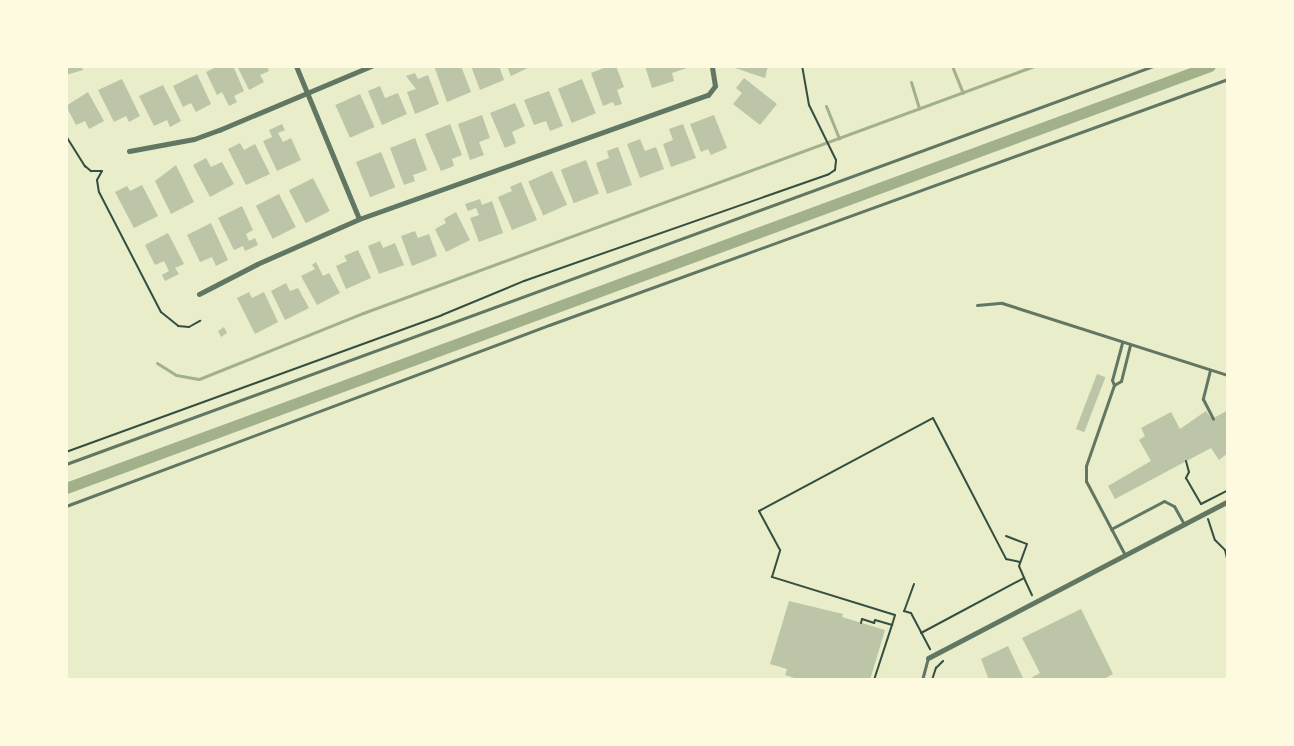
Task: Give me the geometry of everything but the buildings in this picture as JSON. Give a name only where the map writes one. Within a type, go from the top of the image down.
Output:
[{"type":"street","points":[[296,66],[358,219]]},
{"type":"street","points":[[129,151],[194,139],[306,91],[371,66]]},
{"type":"street","points":[[199,294],[257,264],[358,219],[708,95],[715,86],[712,66]]},
{"type":"street","points":[[931,657],[1228,502]]},
{"type":"lane","points":[[66,464],[1152,66]]},
{"type":"lane","points":[[66,506],[549,325],[1228,79]]},
{"type":"lane","points":[[977,305],[1002,303],[1228,376]]},
{"type":"lane","points":[[1122,343],[1112,380],[1114,385],[1086,466],[1086,478],[1125,555]]},
{"type":"lane","points":[[1114,385],[1121,381],[1130,345]]},
{"type":"lane","points":[[1210,370],[1204,399],[1213,418]]},
{"type":"lane","points":[[1111,529],[1164,501],[1174,506],[1184,524]]},
{"type":"lane","points":[[922,680],[931,657]]},
{"type":"path","points":[[66,452],[442,315],[524,281],[829,174],[835,170],[836,160],[809,105],[802,66]]},
{"type":"path","points":[[66,136],[86,166],[92,171],[102,171],[97,180],[99,192],[161,312],[178,326],[189,327],[200,321]]},
{"type":"path","points":[[874,680],[895,614],[772,577],[780,550],[759,511],[933,418],[1006,559],[1020,562]]},
{"type":"path","points":[[1186,461],[1189,472],[1186,478],[1206,513],[1228,562]]},
{"type":"path","points":[[1200,504],[1228,490]]},
{"type":"path","points":[[1006,536],[1027,544],[1020,562],[1024,578],[1036,602]]},
{"type":"path","points":[[921,633],[1024,578]]},
{"type":"path","points":[[914,584],[904,611],[911,612],[931,657]]},
{"type":"path","points":[[861,623],[862,619],[874,623],[875,620],[892,625]]},
{"type":"path","points":[[932,680],[936,668],[943,661]]},
{"type":"waterway","points":[[952,66],[963,93]]},
{"type":"waterway","points":[[157,363],[176,375],[199,379],[363,313],[1034,66]]},
{"type":"waterway","points":[[66,488],[1210,66]]},
{"type":"waterway","points":[[911,82],[919,109]]},
{"type":"waterway","points":[[826,106],[839,139]]}]
